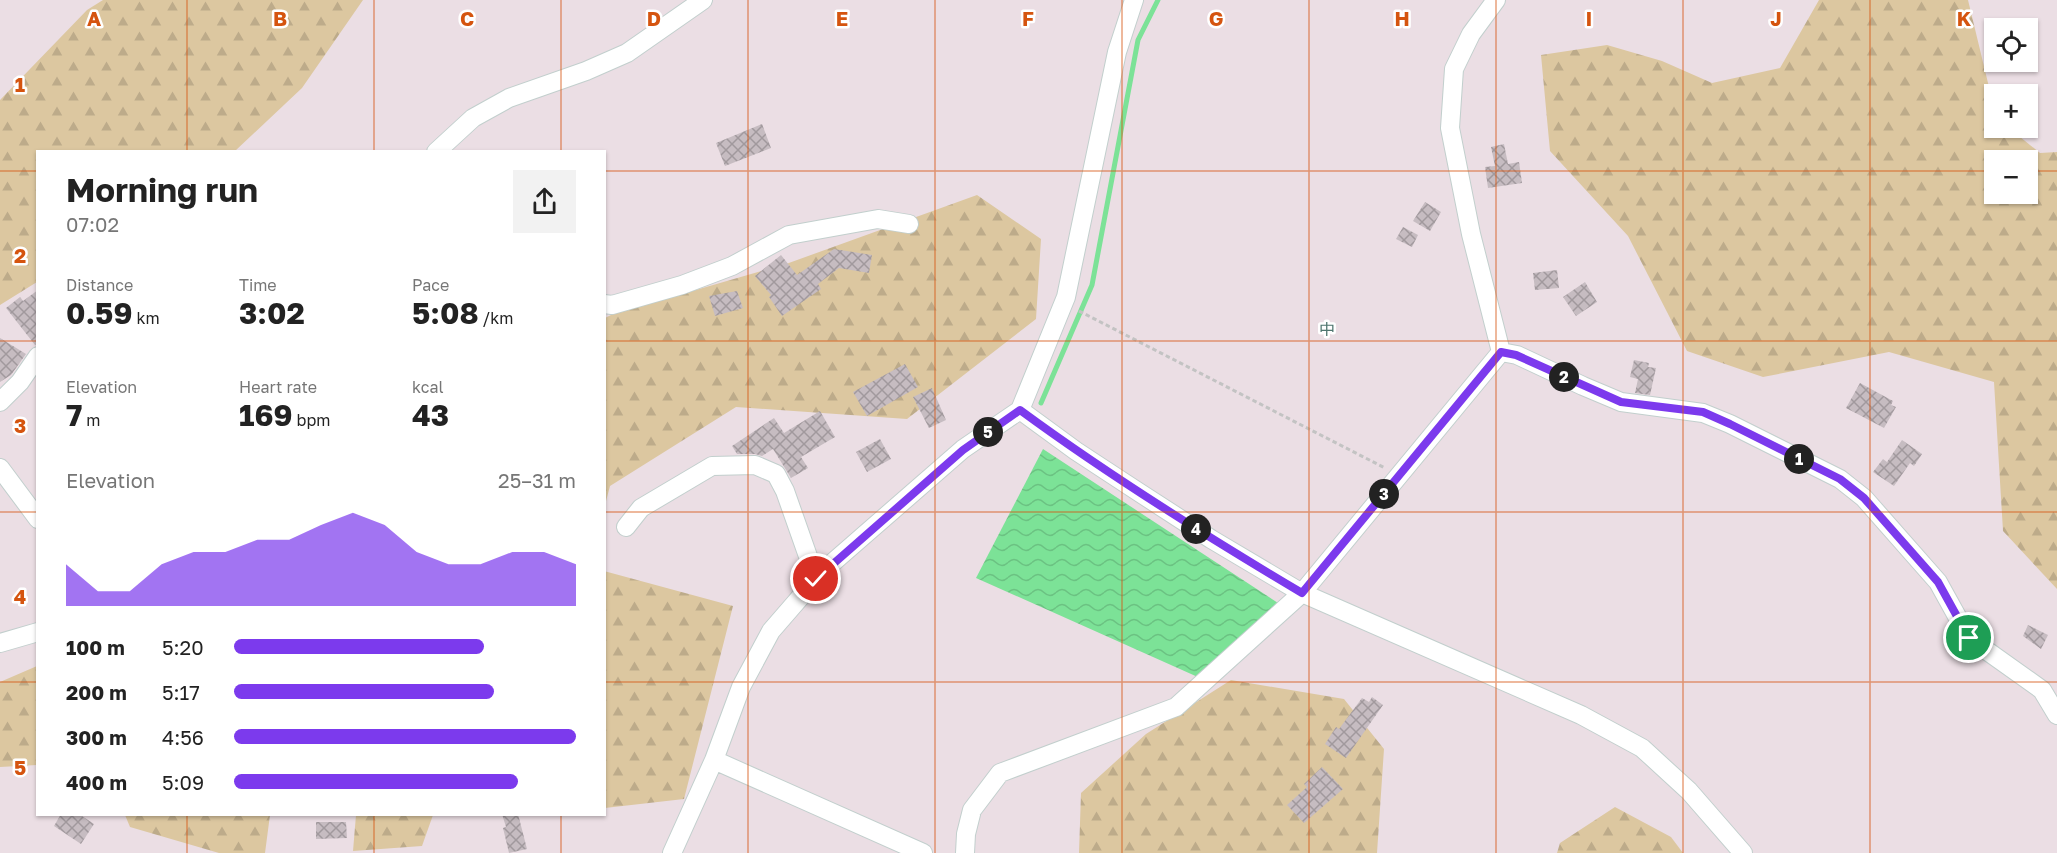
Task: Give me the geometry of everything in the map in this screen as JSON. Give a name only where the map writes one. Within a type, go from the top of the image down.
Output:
[{"type":"street","points":[[438,150],[473,118],[509,98],[586,71],[627,53],[703,0]]},
{"type":"street","points":[[672,853],[714,760],[741,687],[771,631],[816,579],[963,450],[1020,410],[1066,297],[1117,52],[1134,0]]},
{"type":"street","points":[[1496,0],[1471,34],[1454,69],[1450,128],[1471,234],[1501,352]]},
{"type":"street","points":[[606,304],[682,285],[732,266],[789,235],[878,219],[909,224]]},
{"type":"street","points":[[965,853],[966,834],[972,810],[1000,773],[1176,707],[1302,593],[1501,352]]},
{"type":"street","points":[[1501,352],[1516,355],[1621,402],[1703,412],[1840,479],[1864,498],[1938,582],[1969,638],[2042,690],[2057,716]]},
{"type":"street","points":[[0,402],[20,382],[36,359]]},
{"type":"street","points":[[1020,410],[1076,451],[1137,491],[1211,539],[1302,593],[1581,716],[1642,748],[1689,791],[1743,853]]},
{"type":"street","points":[[626,528],[640,508],[712,466],[755,465],[776,474],[816,579]]},
{"type":"street","points":[[0,468],[36,516]]},
{"type":"street","points":[[0,643],[36,633]]},
{"type":"street","points":[[714,760],[923,853]]},
{"type":"path","points":[[1088,315],[1400,475]]},
{"type":"green space","points":[[103,0],[363,0],[302,88],[236,150],[36,150],[36,283],[0,305],[0,100],[87,10]]},
{"type":"green space","points":[[1819,0],[1968,0],[1988,84],[1984,84],[1984,138],[2021,138],[2036,150],[1984,150],[1984,204],[2038,204],[2038,151],[2057,152],[2057,589],[2003,531],[1994,382],[1889,352],[1763,377],[1687,351],[1628,236],[1550,151],[1541,55],[1607,45],[1662,61],[1712,83],[1780,68]]},
{"type":"green space","points":[[977,195],[1041,239],[1036,319],[907,419],[736,407],[610,486],[606,501],[606,318],[786,264]]},
{"type":"green space","points":[[606,572],[733,606],[684,799],[606,808]]},
{"type":"green space","points":[[36,666],[36,765],[0,767],[0,682]]},
{"type":"green space","points":[[1231,680],[1344,699],[1384,749],[1377,853],[1079,853],[1081,793],[1146,734]]},
{"type":"green space","points":[[1615,807],[1671,837],[1683,853],[1557,853],[1560,843]]},
{"type":"green space","points":[[125,816],[270,816],[265,853],[219,853],[130,827]]},
{"type":"green space","points":[[356,816],[433,816],[422,846],[353,851]]},
{"type":"water","points":[[1043,449],[1281,605],[1200,678],[976,578]]},
{"type":"building","points":[[762,124],[771,148],[725,166],[716,143]]},
{"type":"building","points":[[1504,144],[1508,164],[1519,162],[1522,183],[1488,188],[1485,167],[1495,166],[1491,147]]},
{"type":"building","points":[[1425,202],[1441,212],[1430,231],[1413,221]]},
{"type":"building","points":[[1403,227],[1418,235],[1412,247],[1396,239]]},
{"type":"building","points":[[834,249],[872,255],[869,273],[839,268],[818,284],[821,289],[782,316],[769,297],[771,295],[755,276],[781,255],[797,275]]},
{"type":"building","points":[[1557,270],[1559,288],[1535,290],[1533,273]]},
{"type":"building","points":[[1585,282],[1597,302],[1576,316],[1563,297]]},
{"type":"building","points":[[36,291],[36,345],[6,308],[20,297],[23,301]]},
{"type":"building","points":[[737,291],[743,308],[715,316],[709,296]]},
{"type":"building","points":[[0,338],[26,354],[11,375],[0,382]]},
{"type":"building","points":[[1634,360],[1649,363],[1648,367],[1656,368],[1650,395],[1635,393],[1638,379],[1630,377]]},
{"type":"building","points":[[905,364],[918,387],[867,416],[853,392]]},
{"type":"building","points":[[1860,383],[1893,401],[1891,405],[1896,407],[1884,428],[1846,408]]},
{"type":"building","points":[[932,388],[946,420],[929,428],[913,397]]},
{"type":"building","points":[[820,411],[835,437],[801,457],[808,468],[791,478],[773,449],[762,456],[737,454],[732,446],[774,418],[784,433]]},
{"type":"building","points":[[880,439],[891,459],[867,472],[856,452]]},
{"type":"building","points":[[1902,440],[1922,454],[1914,466],[1910,463],[1894,486],[1873,472],[1883,459],[1887,462]]},
{"type":"building","points":[[2028,625],[2048,635],[2041,649],[2023,636]]},
{"type":"building","points":[[1372,697],[1383,705],[1346,758],[1325,744],[1336,727],[1339,729],[1362,698],[1369,702]]},
{"type":"building","points":[[1322,767],[1343,789],[1304,823],[1287,805],[1307,787],[1304,784]]},
{"type":"building","points":[[60,816],[82,816],[94,824],[81,844],[54,826]]},
{"type":"building","points":[[503,816],[519,816],[527,849],[509,853],[503,828],[506,827]]},
{"type":"building","points":[[316,822],[346,822],[347,838],[316,839]]},
{"type":"waterway","points":[[1041,403],[1092,285],[1138,40],[1158,0]]},
{"type":"district","name":"中","points":[[1327,329]]},
{"type":"route","points":[[816,579],[963,450],[1020,410],[1076,451],[1137,491],[1211,539],[1302,593],[1501,352],[1516,355],[1621,402],[1703,412],[1840,479],[1864,498],[1938,582],[1969,638]]}]
